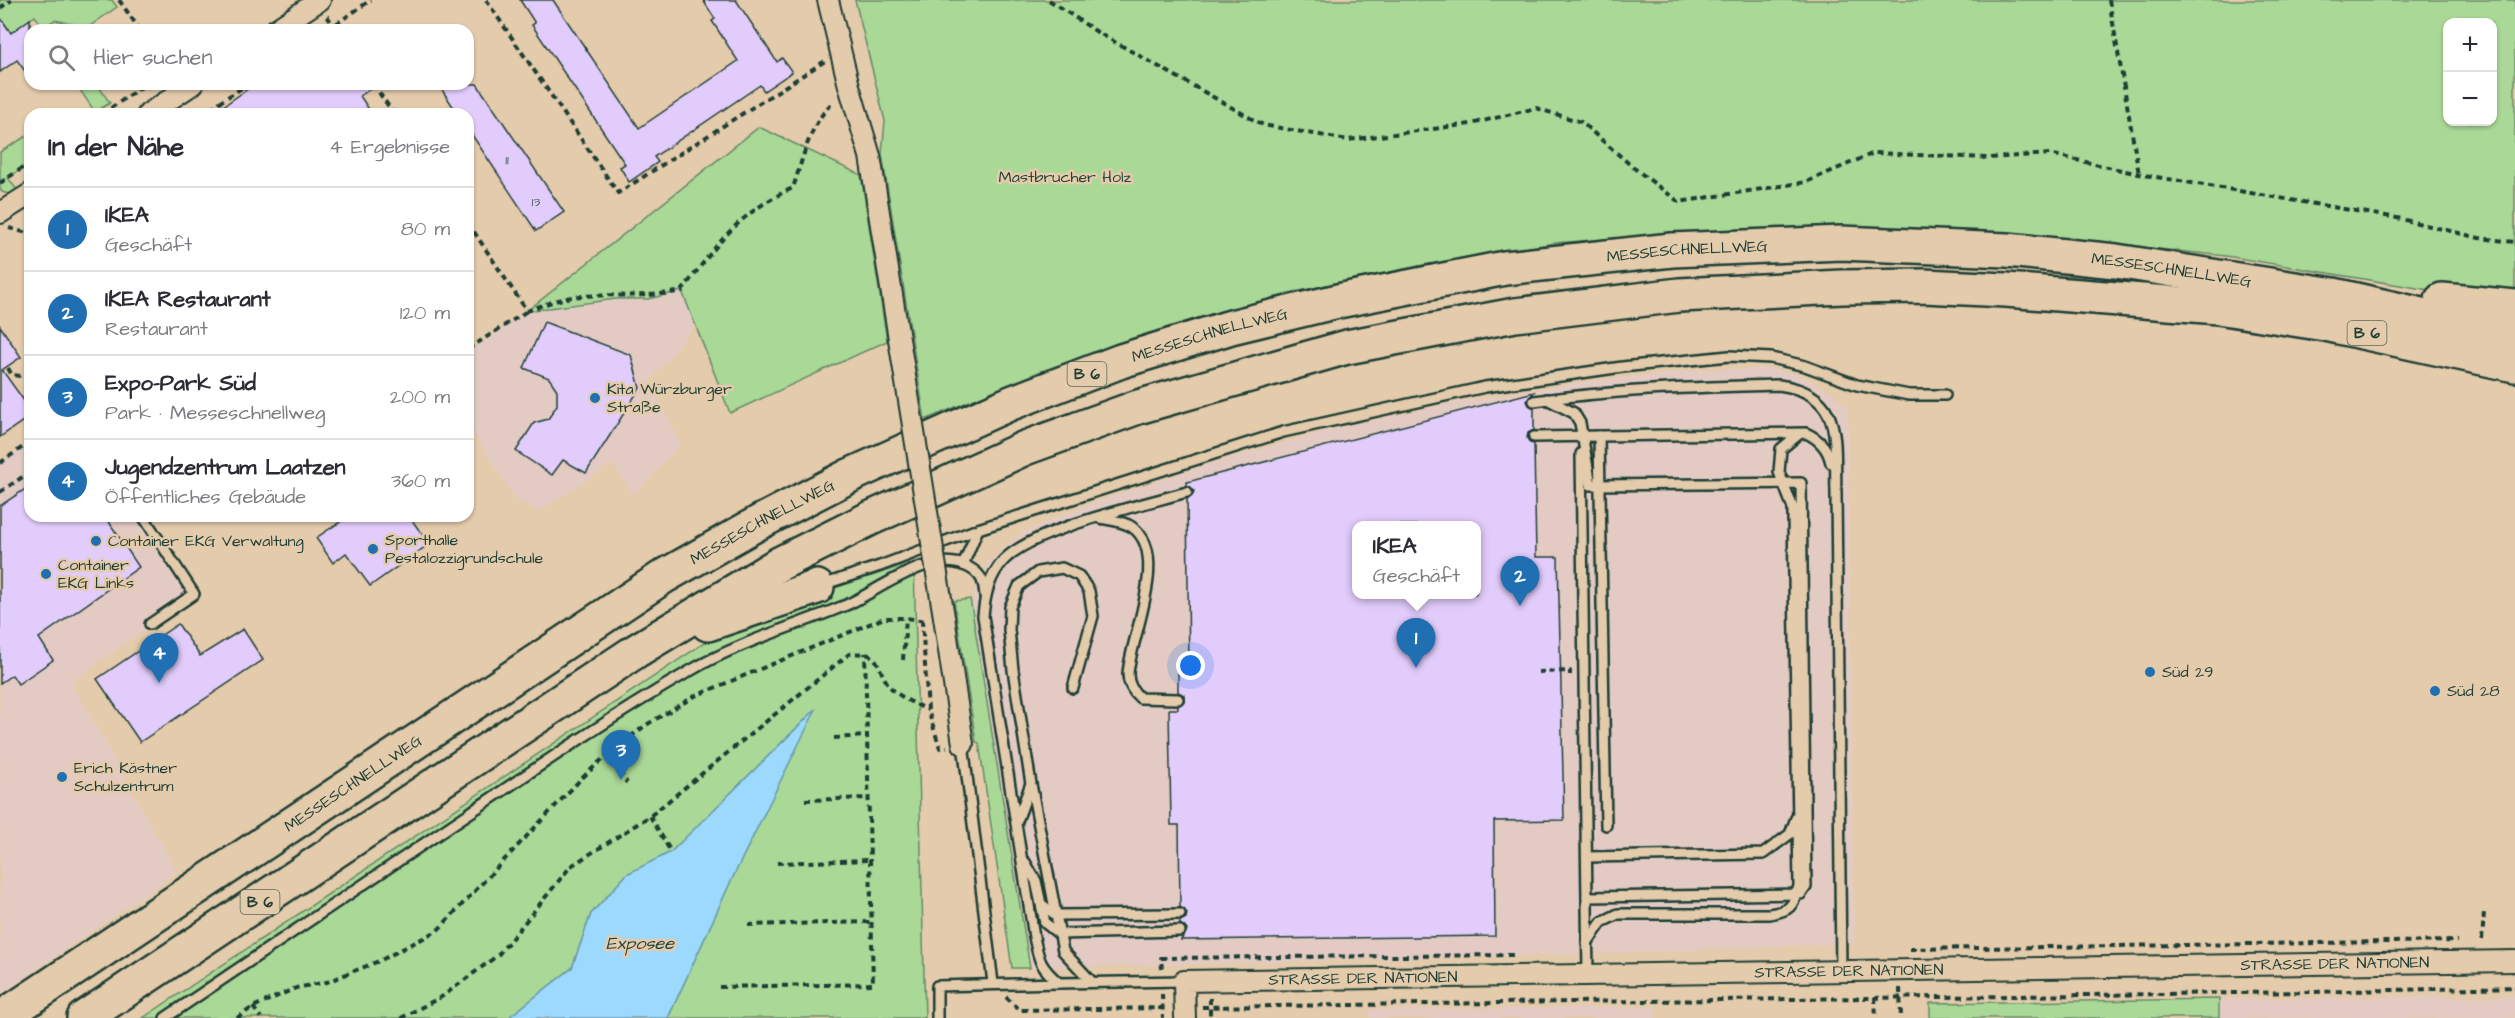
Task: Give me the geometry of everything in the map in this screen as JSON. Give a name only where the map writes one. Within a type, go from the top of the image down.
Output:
[{"type":"highway","name":"MESSESCHNELLWEG","points":[[1,1018],[673,572],[758,523],[851,475],[1011,403],[1121,361],[1231,327],[1349,299],[1505,268],[1672,250],[1841,243],[2007,250],[2116,261],[2334,295],[2515,336]]},
{"type":"highway","name":"MESSESCHNELLWEG","points":[[84,1018],[636,651],[779,564],[869,519],[1025,448],[1138,407],[1347,347],[1515,315],[1691,294],[1842,287],[1924,286],[2006,290],[2218,307],[2325,324],[2515,365]]},
{"type":"highway","points":[[2334,295],[2430,298],[2474,305],[2515,307]]},
{"type":"highway","points":[[636,651],[733,614],[817,587]]},
{"type":"street","points":[[284,24],[320,0]]},
{"type":"street","points":[[828,0],[849,86],[870,156],[963,744]]},
{"type":"street","points":[[157,108],[184,90]]},
{"type":"street","points":[[0,213],[24,198]]},
{"type":"street","name":"STRASSE DER NATIONEN","points":[[1184,981],[2515,961]]},
{"type":"street","points":[[1184,981],[1185,1018]]},
{"type":"lane","points":[[817,587],[978,529],[1283,432],[1419,400],[1552,376],[1729,356],[1771,358],[1805,366],[1867,388],[1909,395],[1945,395]]},
{"type":"lane","points":[[1534,401],[1587,393],[1652,388],[1779,385],[1798,388],[1816,397],[1829,413],[1834,429],[1836,493],[1841,970]]},
{"type":"lane","points":[[1547,399],[1574,413],[1580,423],[1591,485],[1801,483],[1806,887],[1801,894],[1587,897]]},
{"type":"lane","points":[[1534,437],[1799,434],[1817,438],[1829,453],[1836,493]]},
{"type":"lane","points":[[1587,943],[1602,922],[1618,914],[1768,914],[1790,907],[1795,902],[1799,886],[1793,508],[1779,472],[1781,449],[1799,434]]},
{"type":"lane","points":[[1581,436],[1588,976]]},
{"type":"lane","points":[[1599,436],[1606,825]]},
{"type":"lane","points":[[985,596],[992,577],[1004,560],[1033,539],[1187,492]]},
{"type":"lane","points":[[1098,518],[1126,523],[1133,527],[1140,534],[1146,546],[1148,563],[1144,611],[1128,675],[1133,691],[1140,698],[1178,699]]},
{"type":"lane","points":[[147,522],[194,594],[150,624]]},
{"type":"lane","points":[[963,565],[978,529]]},
{"type":"lane","points":[[165,1018],[540,766],[688,671],[747,642],[847,604],[917,568],[949,563],[963,565],[979,574],[984,583],[983,616],[1037,954],[1044,970],[1059,983]]},
{"type":"lane","points":[[1073,688],[1093,616],[1089,591],[1079,576],[1062,568],[1038,572],[1019,586],[1010,607],[1009,630],[1031,784],[1059,934],[1064,951],[1092,981]]},
{"type":"lane","points":[[963,744],[993,983]]},
{"type":"lane","points":[[1016,824],[1031,784]]},
{"type":"lane","points":[[1587,856],[1763,854],[1790,834],[1797,813]]},
{"type":"lane","points":[[1022,857],[1036,881],[1045,923],[1059,934],[1180,931]]},
{"type":"lane","points":[[1041,904],[1056,915],[1180,914]]},
{"type":"lane","points":[[937,1018],[937,986],[993,983],[1184,981]]},
{"type":"path","points":[[0,8],[12,0]]},
{"type":"path","points":[[119,0],[136,24]]},
{"type":"path","points":[[336,24],[371,0]]},
{"type":"path","points":[[486,0],[618,193],[825,61],[842,56]]},
{"type":"path","points":[[1049,0],[1097,32],[1263,125],[1348,140],[1471,124],[1536,108],[1581,122],[1634,168],[1679,202],[1806,182],[1874,153],[1989,159],[2050,154],[2139,174],[2397,218],[2479,238],[2515,242]]},
{"type":"path","points":[[2109,0],[2139,174]]},
{"type":"path","points":[[474,345],[527,311],[553,301],[581,296],[655,297],[682,291],[723,236],[739,221],[766,200],[793,188],[806,147],[823,112],[849,86]]},
{"type":"path","points":[[111,108],[137,90]]},
{"type":"path","points":[[210,108],[239,90]]},
{"type":"path","points":[[377,90],[390,108]]},
{"type":"path","points":[[0,183],[24,167]]},
{"type":"path","points":[[0,226],[24,232]]},
{"type":"path","points":[[474,233],[527,311]]},
{"type":"path","points":[[8,368],[12,375],[24,376]]},
{"type":"path","points":[[0,463],[24,446]]},
{"type":"path","points":[[0,492],[24,476]]},
{"type":"path","points":[[237,1018],[253,1007],[296,988],[327,982],[379,961],[437,931],[580,780],[608,754],[646,725],[695,696],[884,618],[944,621]]},
{"type":"path","points":[[903,660],[906,618]]},
{"type":"path","points":[[401,1018],[443,996],[498,955],[571,866],[650,816],[849,654],[865,653],[879,662],[889,685],[909,701],[928,710],[922,620]]},
{"type":"path","points":[[719,987],[873,984],[865,653]]},
{"type":"path","points":[[1538,672],[1570,671],[1570,683]]},
{"type":"path","points":[[834,738],[866,736]]},
{"type":"path","points":[[608,754],[627,783]]},
{"type":"path","points":[[805,800],[868,798]]},
{"type":"path","points":[[650,816],[671,852]]},
{"type":"path","points":[[777,863],[869,860]]},
{"type":"path","points":[[2482,940],[2484,912]]},
{"type":"path","points":[[747,925],[871,922]]},
{"type":"path","points":[[1900,969],[1901,1018]]},
{"type":"path","points":[[1210,1018],[1210,1007],[2310,992],[2515,987]]},
{"type":"path","points":[[1875,997],[1876,1018]]},
{"type":"path","points":[[253,1007],[261,1018]]},
{"type":"path","points":[[1019,1010],[1163,1008],[1163,1018]]},
{"type":"shaded area","points":[[682,291],[696,324],[650,381],[680,444],[634,495],[612,463],[539,512],[516,500],[474,433],[474,349],[527,311],[570,303],[648,299]]},
{"type":"shaded area","points":[[1769,368],[1802,376],[1832,393],[1848,408],[1854,943],[1587,954],[1030,968],[972,610],[975,590],[988,563],[1023,532],[1087,505],[1211,463],[1325,431],[1452,403],[1585,382],[1703,370]]},
{"type":"shaded area","name":"Erich Kästner Schulzentrum","points":[[24,446],[24,522],[147,522],[194,594],[71,682],[177,872],[0,995],[0,463]]},
{"type":"shaded area","points":[[2515,996],[2515,1018],[2219,1018],[2219,999]]},
{"type":"shaded area","points":[[1656,1007],[1656,1018],[1370,1018],[1370,1010]]},
{"type":"green space","points":[[0,0],[112,0],[117,7],[93,24],[73,24],[55,20],[48,24],[41,24],[35,16],[11,33],[5,24],[0,27]]},
{"type":"green space","name":"Mastbrucher Holz","points":[[855,0],[2515,0],[2515,298],[2465,296],[2226,256],[2007,233],[1850,228],[1696,232],[1555,243],[1423,265],[1299,291],[1159,330],[1039,372],[925,420],[882,154],[885,121]]},
{"type":"green space","points":[[80,90],[101,90],[110,103],[102,108],[92,108]]},
{"type":"green space","points":[[759,127],[861,175],[887,341],[730,413],[682,291],[648,299],[616,299],[527,311]]},
{"type":"green space","points":[[24,138],[24,167],[8,178],[23,198],[2,192],[0,189],[0,152]]},
{"type":"green space","points":[[914,562],[925,1018],[668,1018],[730,883],[815,710],[671,852],[627,874],[591,914],[572,968],[508,1018],[143,1018],[740,619]]},
{"type":"green space","points":[[970,599],[1030,968],[1012,968],[979,743],[976,742],[954,601]]},
{"type":"green space","points":[[2219,999],[2219,1018],[1930,1018],[1930,1003]]},
{"type":"water","name":"Exposee","points":[[816,709],[730,883],[668,1018],[508,1018],[572,968],[591,914],[627,874],[671,852]]},
{"type":"building","points":[[520,0],[553,0],[639,128],[738,61],[712,21],[715,19],[703,0],[736,0],[777,62],[782,58],[792,72],[764,91],[760,85],[654,157],[658,162],[629,182],[620,167],[625,164],[532,25],[535,23]]},
{"type":"building","points":[[0,17],[11,33],[30,19],[30,24],[24,24],[24,70],[17,60],[0,72]]},
{"type":"building","points":[[474,84],[477,84],[564,212],[536,231],[474,138],[474,108],[454,108],[442,90],[474,90]]},
{"type":"building","points":[[246,90],[369,90],[360,96],[368,108],[221,108]]},
{"type":"building","name":"Kita Würzburger Straße","points":[[544,322],[631,355],[640,388],[586,473],[563,460],[552,475],[516,451],[534,423],[548,419],[557,405],[557,390],[549,378],[524,368]]},
{"type":"building","points":[[0,326],[21,357],[2,370],[24,401],[24,420],[0,437]]},
{"type":"building","points":[[1534,392],[1527,401],[1534,408],[1534,430],[1528,433],[1527,438],[1530,443],[1534,444],[1536,557],[1558,557],[1564,820],[1494,821],[1495,936],[1181,940],[1187,930],[1180,924],[1180,921],[1186,918],[1187,913],[1180,907],[1179,825],[1171,825],[1169,709],[1178,709],[1178,706],[1185,700],[1184,695],[1178,692],[1178,673],[1189,672],[1187,499],[1194,491],[1187,485],[1187,482]]},
{"type":"building","points":[[24,490],[24,522],[109,522],[139,567],[39,638],[53,660],[18,684],[12,675],[0,683],[0,506]]},
{"type":"building","name":"Sporthalle Pestalozzigrundschule","points":[[340,522],[413,522],[429,544],[370,586],[346,553],[333,563],[316,538]]},
{"type":"building","points":[[178,624],[200,656],[243,629],[263,660],[140,742],[97,679]]},
{"type":"place","name":"Kita Würzburger Straße","points":[[595,398]]},
{"type":"place","name":"Container EKG Verwaltung","points":[[96,541]]},
{"type":"place","name":"Sporthalle Pestalozzigrundschule","points":[[373,549]]},
{"type":"place","name":"Container EKG Links","points":[[46,574]]},
{"type":"place","name":"IKEA Restaurant","points":[[1520,606]]},
{"type":"place","name":"IKEA","points":[[1416,668]]},
{"type":"place","name":"Süd 29","points":[[2150,672]]},
{"type":"place","name":"Jugendzentrum Laatzen","points":[[159,683]]},
{"type":"place","name":"Süd 28","points":[[2435,691]]},
{"type":"place","name":"Erich Kästner Schulzentrum","points":[[62,777]]},
{"type":"place","name":"Expo-Park Süd","points":[[621,780]]}]
